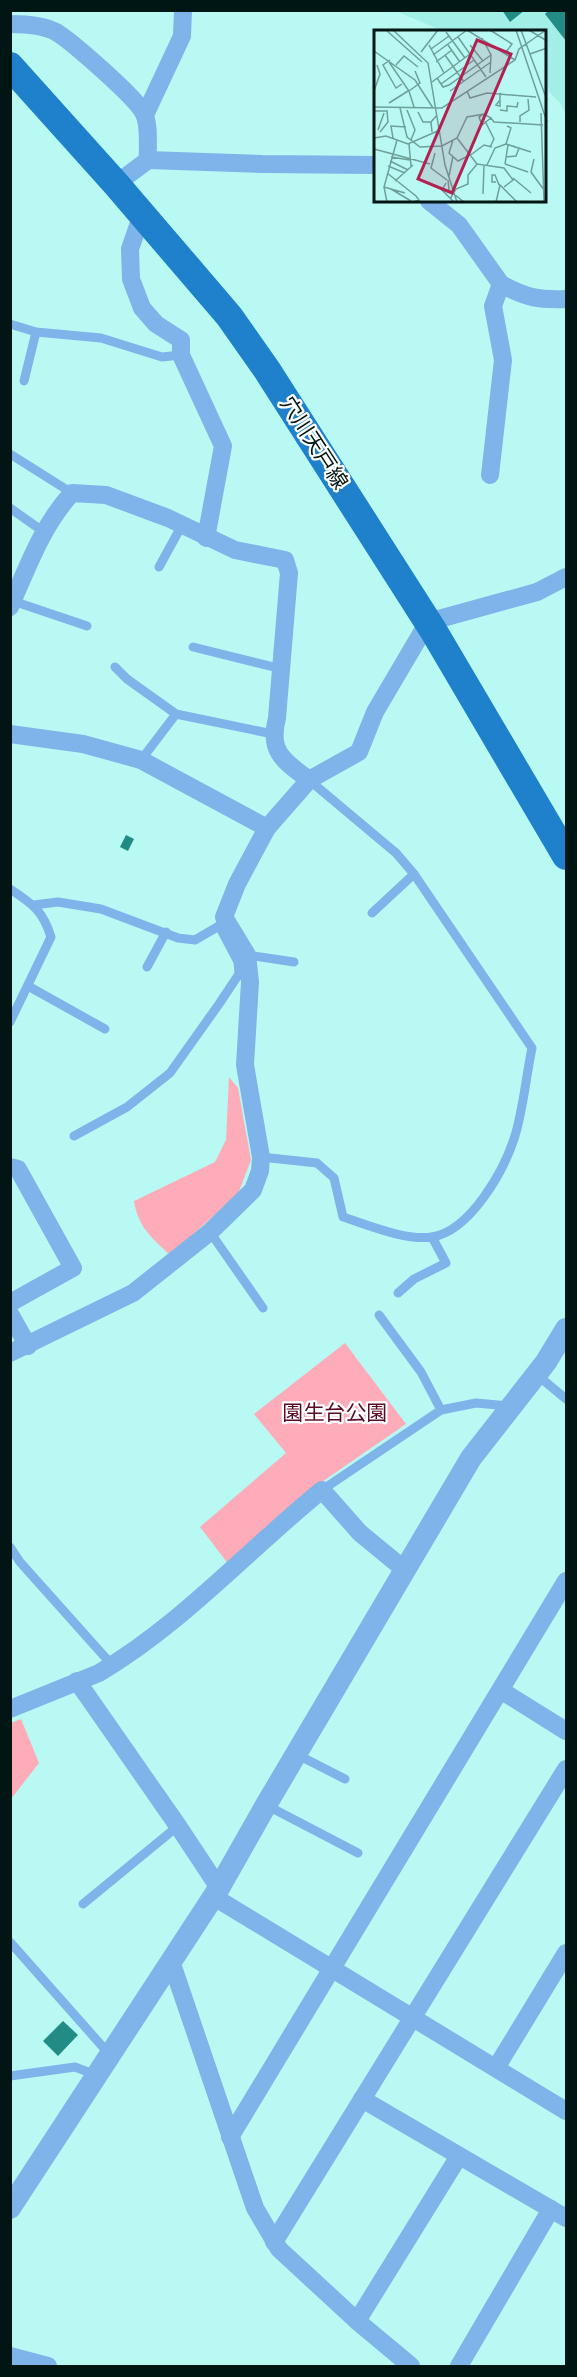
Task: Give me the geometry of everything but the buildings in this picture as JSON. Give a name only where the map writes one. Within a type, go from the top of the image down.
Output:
[{"type":"main road","name":"穴川天戸線","points":[[10,66],[116,184],[229,316],[267,370],[428,622],[564,848]]},
{"type":"street","points":[[148,160],[145,115],[182,36],[183,10]]},
{"type":"street","points":[[10,24],[27,24],[55,32],[118,84],[145,115]]},
{"type":"street","points":[[116,184],[148,160],[374,165]]},
{"type":"street","points":[[430,202],[459,225],[501,284],[520,294],[539,300],[567,299]]},
{"type":"street","points":[[142,214],[130,249],[131,279],[142,308],[156,324],[181,340],[181,355],[224,446],[206,538]]},
{"type":"street","points":[[490,475],[503,360],[493,306],[501,284]]},
{"type":"street","points":[[11,602],[44,531],[72,493],[106,495],[182,525],[235,550],[285,560],[289,573],[282,669],[273,734],[280,757],[309,780]]},
{"type":"street","points":[[10,1353],[134,1293],[210,1232],[253,1190],[260,1172],[261,1157],[245,1065],[250,982],[247,955],[222,921],[237,884],[267,828],[309,780],[359,752],[375,712],[428,622],[537,591],[567,577]]},
{"type":"street","points":[[10,734],[82,744],[141,760],[267,828]]},
{"type":"street","points":[[10,1167],[18,1169],[73,1268],[10,1303]]},
{"type":"street","points":[[10,1314],[28,1346]]},
{"type":"street","points":[[10,2208],[217,1893],[266,1805],[471,1458],[536,1374],[567,1329]]},
{"type":"street","points":[[10,1709],[112,1665],[179,1615],[284,1521],[322,1491],[360,1533],[405,1570]]},
{"type":"street","points":[[230,2137],[567,1581]]},
{"type":"street","points":[[77,1682],[178,1826],[217,1893],[331,1968],[567,2111]]},
{"type":"street","points":[[502,1691],[567,1731]]},
{"type":"street","points":[[274,2242],[567,1769]]},
{"type":"street","points":[[496,2068],[567,1953]]},
{"type":"street","points":[[172,1964],[255,2208],[274,2242],[357,2321],[411,2367]]},
{"type":"street","points":[[362,2099],[559,2214],[459,2367]]},
{"type":"street","points":[[357,2321],[459,2156]]},
{"type":"street","points":[[10,2356],[48,2367]]},
{"type":"lane","points":[[10,324],[36,332],[101,339],[162,357],[181,355]]},
{"type":"lane","points":[[24,381],[36,332]]},
{"type":"lane","points":[[10,454],[72,493]]},
{"type":"lane","points":[[10,508],[44,531]]},
{"type":"lane","points":[[159,567],[182,525]]},
{"type":"lane","points":[[11,602],[87,626]]},
{"type":"lane","points":[[192,647],[282,669]]},
{"type":"lane","points":[[115,667],[127,679],[176,714],[273,734]]},
{"type":"lane","points":[[141,760],[176,714]]},
{"type":"lane","points":[[261,1157],[317,1163],[334,1178],[343,1217],[395,1234],[432,1237],[455,1228],[470,1216],[495,1177],[514,1139],[532,1048],[414,874],[396,853],[309,780]]},
{"type":"lane","points":[[372,913],[414,874]]},
{"type":"lane","points":[[10,889],[34,905],[45,920],[51,937],[10,1022]]},
{"type":"lane","points":[[34,905],[58,902],[101,909],[178,938],[195,940],[222,921],[238,963],[239,974],[170,1073],[127,1107],[74,1136]]},
{"type":"lane","points":[[147,967],[166,932]]},
{"type":"lane","points":[[247,955],[294,962]]},
{"type":"lane","points":[[28,986],[105,1029]]},
{"type":"lane","points":[[210,1232],[263,1308]]},
{"type":"lane","points":[[398,1293],[414,1279],[446,1263],[432,1237]]},
{"type":"lane","points":[[379,1315],[421,1372],[441,1410]]},
{"type":"lane","points":[[536,1374],[567,1399]]},
{"type":"lane","points":[[322,1491],[441,1410],[476,1403],[511,1406]]},
{"type":"lane","points":[[10,1547],[20,1562],[112,1665]]},
{"type":"lane","points":[[10,1568],[20,1562]]},
{"type":"lane","points":[[296,1754],[345,1779]]},
{"type":"lane","points":[[266,1805],[358,1853]]},
{"type":"lane","points":[[83,1904],[178,1826]]},
{"type":"lane","points":[[10,1942],[111,2056]]},
{"type":"lane","points":[[10,2076],[75,2067],[98,2076]]},
{"type":"shaded area","points":[[396,11],[566,11],[566,115],[561,104],[547,90],[547,30],[441,30]]},
{"type":"green space","points":[[229,1077],[238,1088],[251,1160],[238,1194],[170,1255],[142,1225],[134,1201],[215,1162],[226,1140]]},
{"type":"green space","name":"園生台公園","points":[[345,1343],[406,1424],[319,1484],[229,1565],[200,1527],[286,1453],[254,1414]]},
{"type":"green space","points":[[21,1719],[39,1763],[11,1799],[11,1723]]}]
